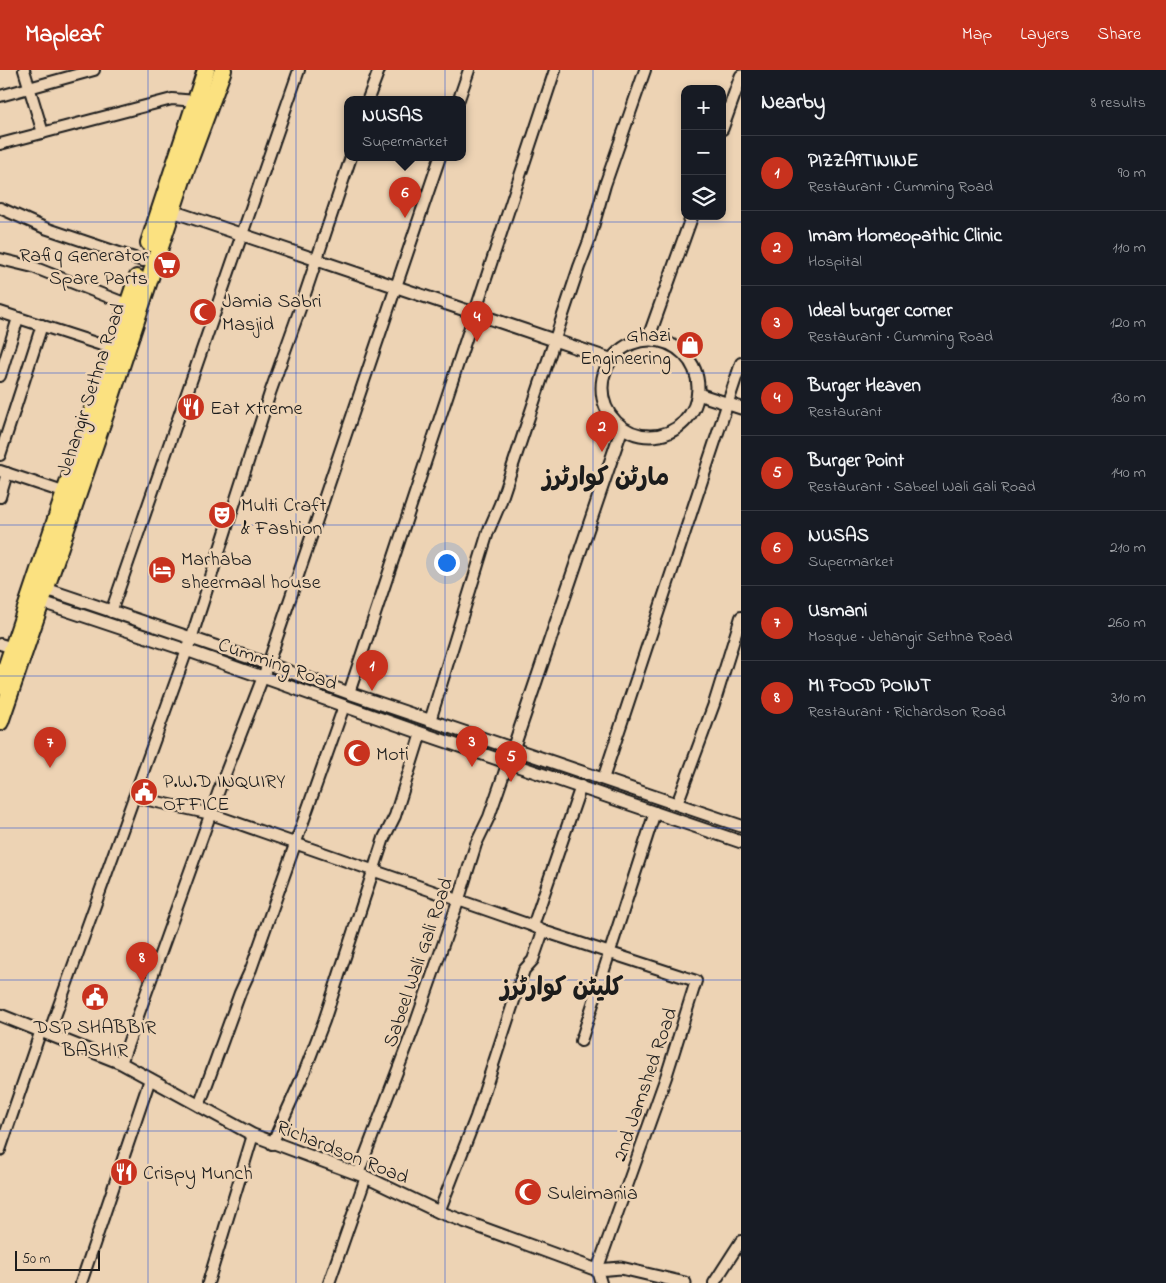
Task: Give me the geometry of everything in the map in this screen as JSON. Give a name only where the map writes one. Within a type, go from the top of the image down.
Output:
[{"type":"highway","name":"Jehangir Sethna Road","points":[[0,722],[66,493],[206,70]]},
{"type":"highway","name":"Jehangir Sethna Road","points":[[0,686],[6,646],[37,593],[223,70]]},
{"type":"street","points":[[24,70],[43,133]]},
{"type":"street","points":[[0,96],[94,70]]},
{"type":"street","points":[[111,612],[299,70]]},
{"type":"street","points":[[369,96],[380,70]]},
{"type":"street","points":[[460,96],[469,70]]},
{"type":"street","points":[[349,693],[555,70]]},
{"type":"street","points":[[430,721],[488,532],[500,504],[556,341],[579,266],[590,241],[605,185],[645,70]]},
{"type":"street","points":[[726,118],[741,76]]},
{"type":"street","points":[[0,144],[172,99],[196,101]]},
{"type":"street","points":[[0,1150],[135,797],[190,639],[260,424],[350,161]]},
{"type":"street","points":[[122,1063],[211,814],[268,664],[439,161]]},
{"type":"street","points":[[0,208],[45,228],[143,261]]},
{"type":"street","points":[[172,211],[610,359]]},
{"type":"street","points":[[648,340],[691,220]]},
{"type":"street","points":[[0,259],[33,268],[129,305]]},
{"type":"street","points":[[0,312],[114,349]]},
{"type":"street","points":[[0,376],[18,318]]},
{"type":"street","points":[[0,455],[42,325]]},
{"type":"street","points":[[648,340],[665,342],[680,350],[691,362],[697,378],[698,394],[693,410],[683,423],[670,432],[654,436],[638,435],[622,428],[611,418],[604,404],[601,389],[603,373],[610,359],[621,349],[634,342],[648,340]]},
{"type":"street","points":[[603,778],[741,363]]},
{"type":"street","points":[[698,394],[741,408]]},
{"type":"street","points":[[508,762],[622,428]]},
{"type":"street","points":[[0,497],[4,472],[66,493]]},
{"type":"street","name":"Cumming Road","points":[[37,593],[111,612],[741,826]]},
{"type":"street","name":"Cumming Road","points":[[37,593],[262,678],[741,842]]},
{"type":"street","points":[[676,804],[714,704],[741,617]]},
{"type":"street","points":[[199,1106],[240,993],[251,969],[344,706]]},
{"type":"street","points":[[272,1144],[304,1073],[324,1021],[384,838],[395,816],[421,733]]},
{"type":"street","name":"Sabeel Wali Gali Road","points":[[329,1283],[362,1176],[459,900],[476,844],[489,817],[508,762]]},
{"type":"street","points":[[533,926],[581,786]]},
{"type":"street","points":[[135,797],[211,814],[610,953]]},
{"type":"street","points":[[581,1041],[655,812]]},
{"type":"street","points":[[439,1212],[476,1117],[524,970],[533,960],[544,931]]},
{"type":"street","name":"2nd Jamshed Road","points":[[597,1270],[666,1077],[696,981],[610,953]]},
{"type":"street","name":"Richardson Road","points":[[0,1015],[122,1063],[253,1136],[362,1176],[439,1212],[597,1270],[622,1268],[685,1283]]},
{"type":"street","points":[[81,1283],[150,1079]]},
{"type":"street","points":[[208,1283],[253,1136]]},
{"type":"street","points":[[714,1283],[741,1241]]},
{"type":"street","points":[[597,1270],[601,1283]]},
{"type":"place","name":"NUSAS","points":[[405,218]]},
{"type":"place","name":"Rafiq Generator Spare Parts","points":[[167,265]]},
{"type":"place","name":"Jamia Sabri Masjid","points":[[203,312]]},
{"type":"place","name":"Burger Heaven","points":[[477,342]]},
{"type":"place","name":"Ghazi Engineering","points":[[690,345]]},
{"type":"place","name":"Eat Xtreme","points":[[191,407]]},
{"type":"place","name":"Imam Homeopathic Clinic","points":[[602,452]]},
{"type":"place","name":"Multi Craft & Fashion","points":[[222,515]]},
{"type":"place","name":"Marhaba sheermaal house","points":[[162,570]]},
{"type":"place","name":"PIZZA9TININE","points":[[372,691]]},
{"type":"place","name":"Moti","points":[[357,753]]},
{"type":"place","name":"Ideal burger corner","points":[[472,767]]},
{"type":"place","name":"Usmani","points":[[50,768]]},
{"type":"place","name":"Burger Point","points":[[511,782]]},
{"type":"place","name":"P.W.D INQUIRY OFFICE","points":[[144,792]]},
{"type":"place","name":"MI FOOD POINT","points":[[142,983]]},
{"type":"place","name":"DSP SHABBIR BASHIR","points":[[95,997]]},
{"type":"place","name":"Crispy Munch","points":[[124,1172]]},
{"type":"place","name":"Suleimania","points":[[528,1192]]},
{"type":"district","name":"مارٹن کوارٹرز","points":[[606,476]]},
{"type":"district","name":"کلیٹن کوارٹرز","points":[[562,986]]}]
